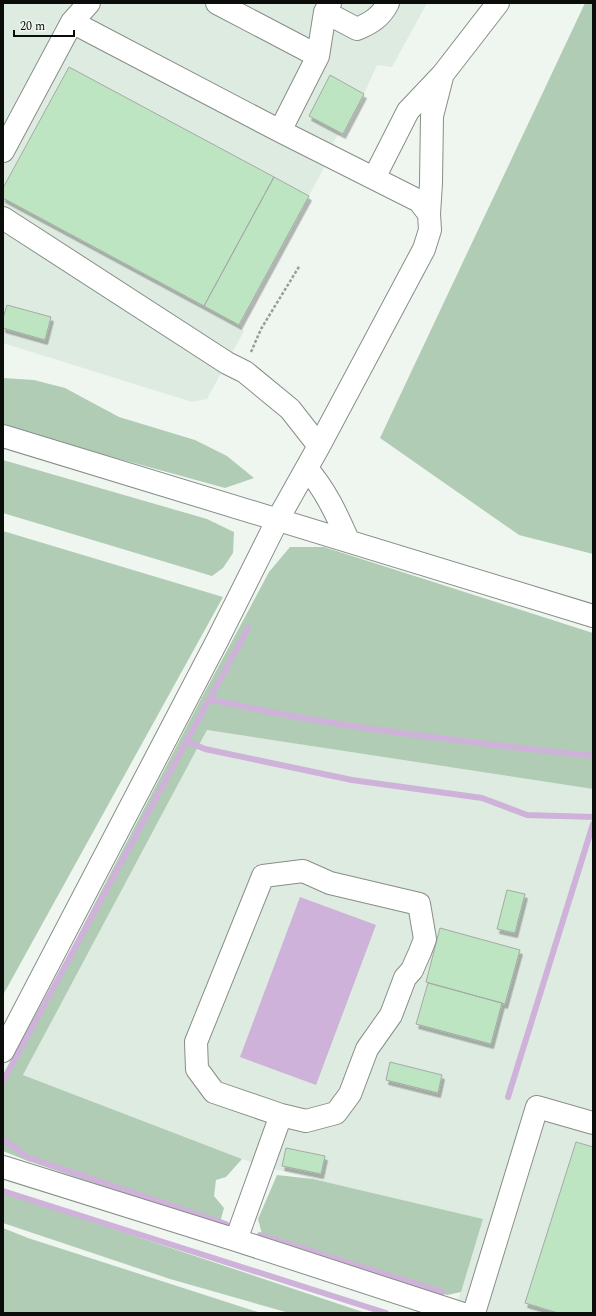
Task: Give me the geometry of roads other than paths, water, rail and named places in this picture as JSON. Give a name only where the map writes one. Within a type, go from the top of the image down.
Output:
[{"type":"street","points":[[3,151],[72,22],[89,3]]},
{"type":"street","points":[[217,3],[318,56]]},
{"type":"street","points":[[280,131],[318,56],[328,8],[357,29],[383,13],[388,3]]},
{"type":"street","points":[[374,178],[408,111],[443,74],[498,3]]},
{"type":"street","points":[[72,22],[280,131],[419,201],[429,214]]},
{"type":"street","points":[[3,1051],[278,519],[307,469],[424,249],[430,230],[429,214],[432,116],[443,74]]},
{"type":"street","points":[[3,218],[226,362],[245,372],[290,409],[319,446]]},
{"type":"street","points":[[3,436],[593,616]]},
{"type":"street","points":[[307,469],[317,480],[338,518],[348,540]]},
{"type":"street","points":[[303,871],[330,883],[419,904],[425,939],[412,970],[405,978],[392,1015],[367,1049],[350,1094],[336,1113],[306,1121],[281,1115],[214,1092],[197,1069],[196,1042],[263,876],[303,871]]},
{"type":"street","points":[[474,1313],[537,1107],[593,1123]]},
{"type":"street","points":[[236,1240],[281,1115]]},
{"type":"street","points":[[3,1167],[236,1240],[460,1313]]},
{"type":"waterway","points":[[3,1081],[248,628]]},
{"type":"waterway","points":[[209,699],[260,710],[377,730],[593,756]]},
{"type":"waterway","points":[[186,741],[205,749],[352,780],[482,798],[527,815],[593,817]]},
{"type":"waterway","points":[[508,1097],[593,824]]},
{"type":"waterway","points":[[3,1139],[27,1157],[226,1224]]},
{"type":"waterway","points":[[3,1191],[386,1313]]},
{"type":"waterway","points":[[260,1235],[442,1292]]}]
